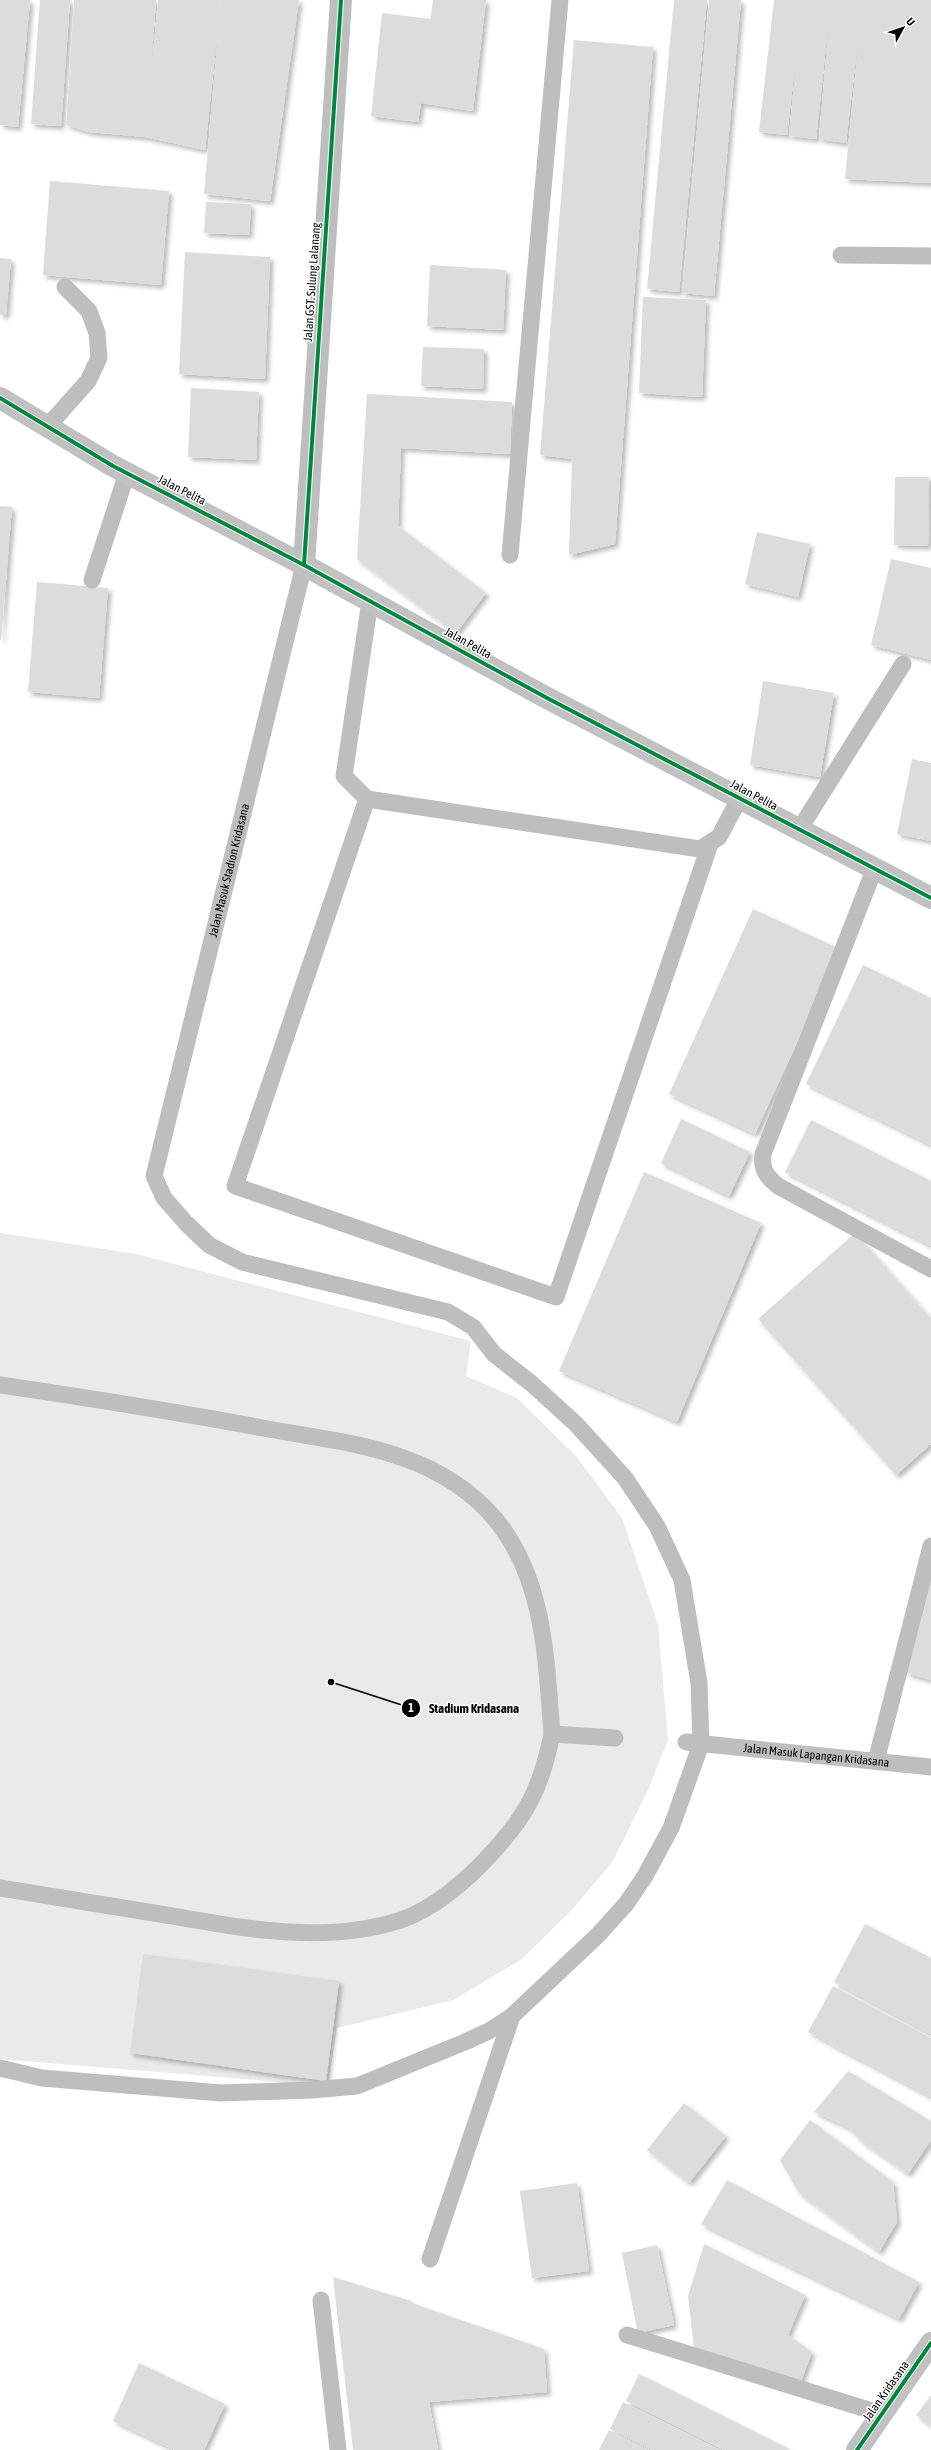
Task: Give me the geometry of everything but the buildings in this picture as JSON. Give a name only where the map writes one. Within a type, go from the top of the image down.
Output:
[{"type":"street","name":"Jalan GST. Sulung Lalanang","points":[[304,565],[341,0]]},
{"type":"street","name":"Jalan Pelita","points":[[0,398],[127,473],[304,565],[547,698],[874,870],[931,898]]},
{"type":"street","name":"Jalan Kridasana","points":[[856,2450],[931,2343]]},
{"type":"lane","points":[[510,555],[560,0]]},
{"type":"lane","points":[[841,255],[931,256]]},
{"type":"lane","points":[[48,426],[88,382],[99,358],[97,333],[89,311],[65,287]]},
{"type":"lane","points":[[92,580],[127,473]]},
{"type":"lane","name":"Jalan Masuk Stadion Kridasana","points":[[304,565],[154,1176],[164,1198],[209,1245],[242,1262],[448,1312],[473,1327],[494,1354],[532,1384],[576,1424],[625,1478],[642,1501],[657,1526],[682,1580],[699,1682],[694,1743]]},
{"type":"lane","points":[[370,601],[344,776],[367,799],[700,849],[719,838],[739,799]]},
{"type":"lane","points":[[799,830],[903,664]]},
{"type":"lane","points":[[367,799],[235,1186],[556,1297],[710,844]]},
{"type":"lane","points":[[874,870],[763,1154],[762,1165],[768,1177],[778,1186],[931,1269]]},
{"type":"lane","points":[[0,1385],[118,1402],[365,1446],[406,1459],[440,1474],[470,1495],[496,1520],[515,1550],[532,1585],[542,1627],[552,1734],[546,1766],[540,1781],[531,1803],[513,1831],[480,1867],[448,1895],[402,1920],[368,1929],[317,1934],[261,1931],[0,1888]]},
{"type":"lane","points":[[876,1762],[931,1546]]},
{"type":"lane","points":[[552,1734],[615,1738]]},
{"type":"lane","points":[[0,2068],[42,2078],[221,2093],[327,2089],[357,2086],[430,2057],[489,2031],[512,2016],[570,1963],[626,1904],[671,1828],[694,1743]]},
{"type":"lane","name":"Jalan Masuk Lapangan Kridasana","points":[[694,1743],[931,1767]]},
{"type":"lane","points":[[430,2259],[512,2016]]},
{"type":"lane","points":[[321,2300],[338,2450]]},
{"type":"lane","points":[[627,2335],[882,2414]]},
{"type":"shaded area","points":[[0,1233],[136,1254],[471,1341],[466,1376],[517,1398],[576,1456],[622,1518],[658,1624],[668,1740],[648,1790],[613,1861],[572,1910],[522,1959],[453,2000],[337,2028],[328,2086],[0,2059]]},
{"type":"cycle path","points":[[304,565],[341,0]]},
{"type":"cycle path","points":[[0,398],[113,466],[304,565],[547,698],[931,898]]},
{"type":"cycle path","points":[[857,2450],[931,2343]]},
{"type":"place","name":"Stadium Kridasana","points":[[331,1682]]}]
